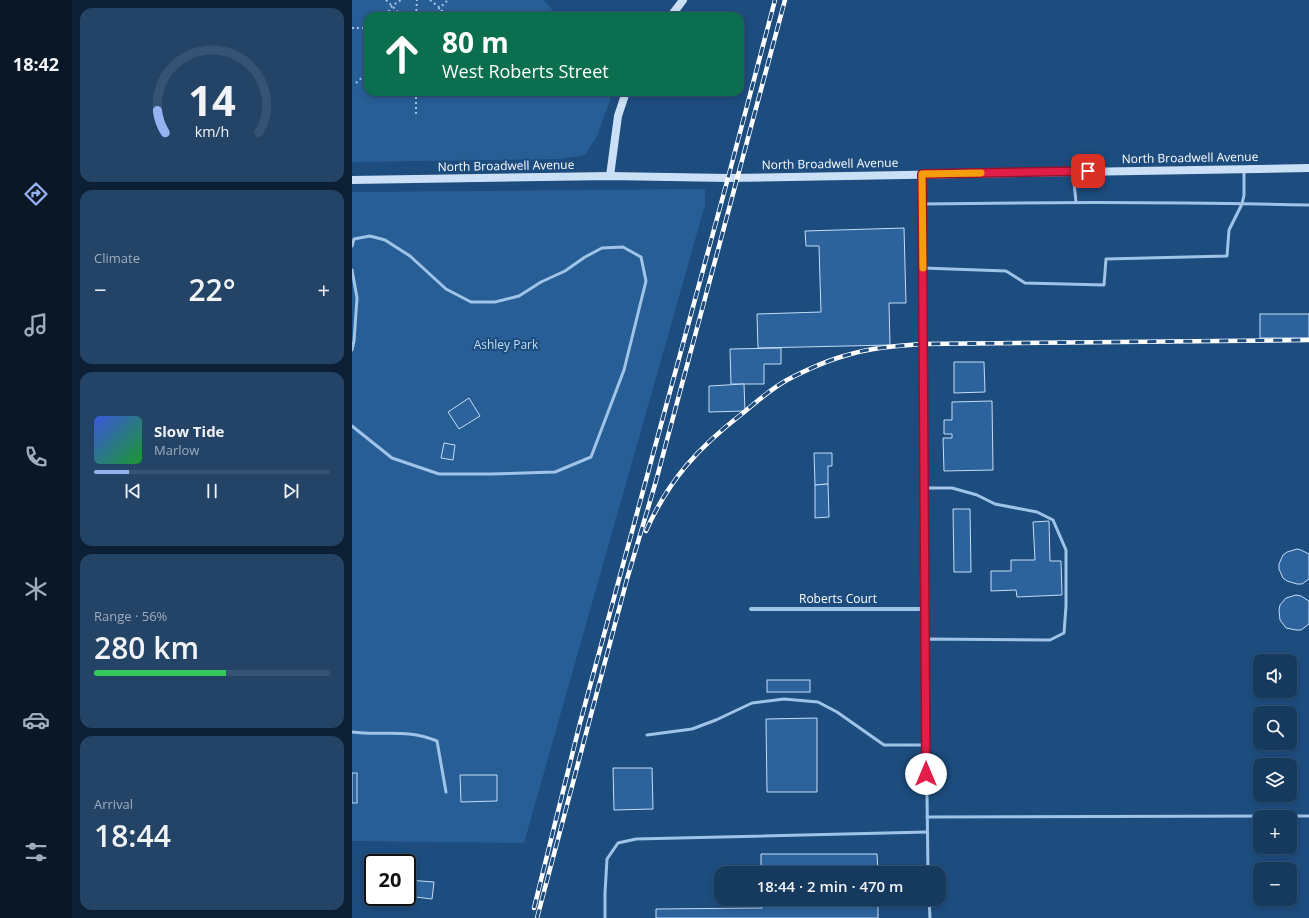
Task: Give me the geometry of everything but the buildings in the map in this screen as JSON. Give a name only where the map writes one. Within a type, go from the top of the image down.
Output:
[{"type":"main road","points":[[674,12],[683,0]]},
{"type":"main road","points":[[610,176],[618,116],[625,96]]},
{"type":"main road","name":"North Broadwell Avenue","points":[[352,180],[610,176],[728,178],[1309,168]]},
{"type":"street","points":[[922,174],[925,639]]},
{"type":"street","name":"Roberts Court","points":[[751,609],[925,609]]},
{"type":"lane","points":[[923,268],[1006,271],[1025,283],[1104,285],[1106,259],[1227,256],[1229,230],[1242,204],[1244,195],[1244,169]]},
{"type":"lane","points":[[1073,172],[1076,202]]},
{"type":"lane","points":[[922,204],[1076,202],[1309,206]]},
{"type":"lane","points":[[352,246],[354,239],[370,236],[385,240],[410,256],[446,289],[471,302],[495,302],[518,296],[541,282],[565,271],[585,257],[602,248],[623,247],[641,257],[646,281],[624,370],[592,457],[555,472],[439,474],[392,458],[352,426]]},
{"type":"lane","points":[[352,270],[357,298],[354,342],[352,350]]},
{"type":"lane","points":[[924,488],[952,488],[977,495],[995,504],[1036,512],[1052,520],[1066,550],[1066,606],[1064,633],[1050,640],[925,639],[928,866]]},
{"type":"lane","points":[[647,735],[692,729],[716,720],[752,702],[784,699],[818,702],[837,712],[884,745],[926,744]]},
{"type":"lane","points":[[352,732],[396,732],[424,736],[437,741],[446,792]]},
{"type":"lane","points":[[927,817],[1309,816]]},
{"type":"lane","points":[[605,918],[605,893],[608,859],[618,843],[636,839],[927,832]]},
{"type":"lane","points":[[929,906],[930,918]]},
{"type":"path","points":[[386,0],[398,12]]},
{"type":"path","points":[[388,12],[392,6],[401,0]]},
{"type":"path","points":[[416,12],[417,0]]},
{"type":"path","points":[[430,0],[442,12]]},
{"type":"path","points":[[435,12],[448,0]]},
{"type":"path","points":[[352,28],[364,28]]},
{"type":"path","points":[[356,84],[364,76]]},
{"type":"path","points":[[416,96],[416,114]]},
{"type":"green space","points":[[352,0],[544,0],[554,12],[364,12],[364,96],[612,96],[597,136],[585,155],[561,159],[352,162]]},
{"type":"green space","name":"Ashley Park","points":[[705,189],[705,205],[524,843],[352,841],[352,192]]},
{"type":"railway","points":[[534,908],[580,723],[775,0]]},
{"type":"railway","points":[[537,918],[627,579],[656,481],[785,0]]},
{"type":"railway","points":[[646,531],[655,512],[675,480],[713,438],[770,391],[781,384],[794,376],[843,356],[878,348],[923,344],[1309,340]]},
{"type":"slow traffic","points":[[923,268],[922,174],[981,173]]},
{"type":"route","points":[[926,774],[922,174],[1088,171]]}]
